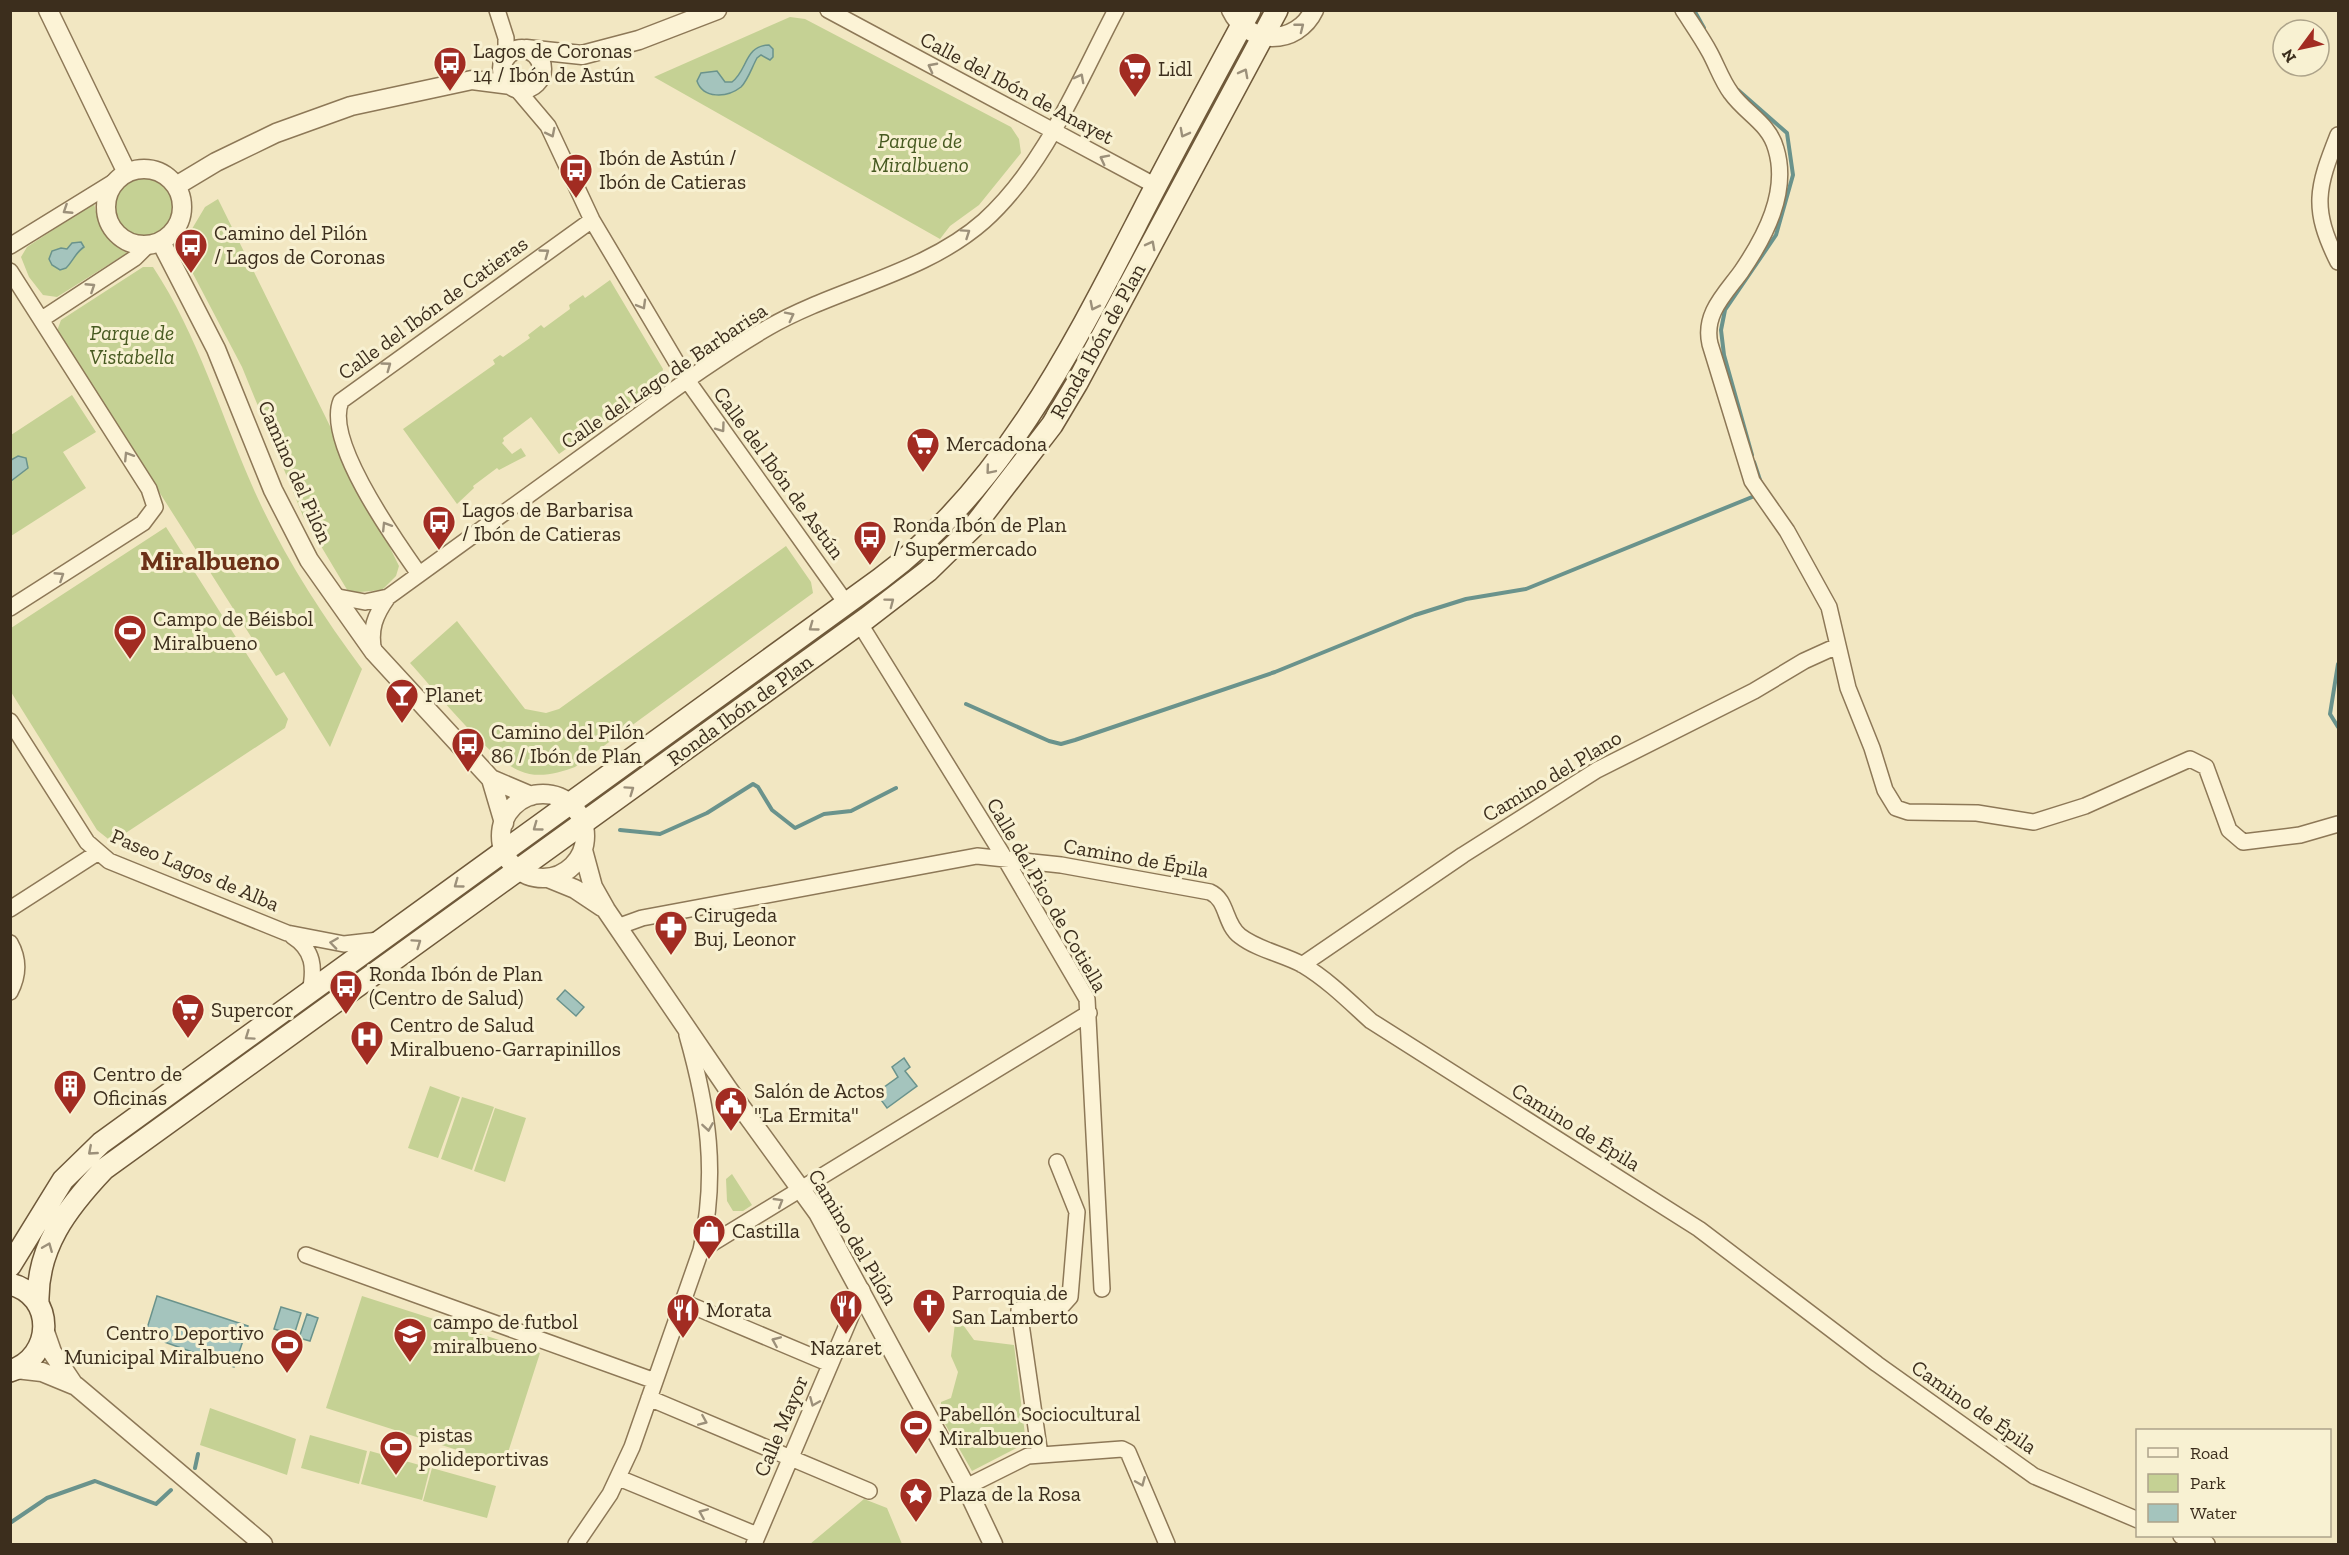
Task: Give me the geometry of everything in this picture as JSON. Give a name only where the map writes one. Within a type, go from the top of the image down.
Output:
[{"type":"main road","name":"Ronda Ibón de Plan","points":[[45,1329],[38,1304],[39,1271],[58,1224],[74,1201],[104,1169],[860,624],[913,584],[961,540],[999,496],[1052,425],[1077,383],[1277,10]]},
{"type":"main road","name":"Ronda Ibón de Plan","points":[[10,1266],[63,1180],[85,1157],[119,1129],[900,565],[941,528],[1005,452],[1075,343],[1241,16]]},
{"type":"main road","points":[[10,1284],[24,1289],[38,1304]]},
{"type":"main road","points":[[13,1370],[33,1357],[43,1339],[45,1329]]},
{"type":"street","points":[[48,10],[122,176]]},
{"type":"street","points":[[497,10],[506,38],[503,76],[513,86]]},
{"type":"street","points":[[176,186],[238,150],[316,117],[399,94],[472,80],[531,87],[539,79],[574,56],[639,40],[717,10]]},
{"type":"street","name":"Calle del Ibón de Anayet","points":[[828,10],[1156,186]]},
{"type":"street","name":"Calle del Lago de Barbarisa","points":[[333,596],[366,602],[388,597],[687,380],[771,326],[821,301],[908,267],[950,244],[982,222],[1010,195],[1052,132],[1116,10]]},
{"type":"street","points":[[1263,37],[1286,36],[1297,31],[1306,23],[1314,10]]},
{"type":"street","points":[[1683,10],[1710,53],[1732,95],[1758,119],[1773,138],[1780,164],[1778,192],[1769,223],[1742,271],[1717,304],[1708,327],[1710,344],[1759,493],[1787,531],[1829,607],[1848,688],[1870,742],[1885,790],[1893,804],[1904,812],[1977,813],[2034,822],[2085,806],[2190,759],[2205,767],[2229,830],[2243,842],[2300,835],[2338,824]]},
{"type":"street","name":"Ronda Ibón de Plan","points":[[1241,16],[1263,37]]},
{"type":"street","points":[[526,49],[536,54],[541,63],[539,79]]},
{"type":"street","points":[[472,80],[515,50],[526,49],[574,56]]},
{"type":"street","name":"Calle del Ibón de Astún","points":[[513,86],[548,126],[592,220],[687,380],[846,603]]},
{"type":"street","points":[[2338,135],[2323,173],[2319,194],[2322,222],[2338,262]]},
{"type":"street","points":[[10,246],[122,176],[149,169],[159,172],[176,186],[182,198],[183,211],[179,224],[172,234],[42,319]]},
{"type":"street","points":[[122,176],[106,201],[109,223],[124,241],[154,244]]},
{"type":"street","name":"Calle del Ibón de Catieras","points":[[419,574],[384,524],[358,477],[337,422],[341,401],[592,220]]},
{"type":"street","name":"Camino del Pilón","points":[[154,244],[221,359],[282,510],[309,560],[374,652],[491,779],[531,796],[554,795],[569,804]]},
{"type":"street","points":[[10,271],[149,489],[155,507],[143,523],[10,608]]},
{"type":"street","name":"Calle del Lago de Barbarisa","points":[[374,652],[372,634],[374,623],[388,597]]},
{"type":"street","name":"Calle del Pico de Cotiella","points":[[860,624],[1082,988],[1089,1012],[1102,1289]]},
{"type":"street","name":"Camino del Plano","points":[[1302,965],[1463,855],[1597,770],[1754,691],[1804,661],[1837,646]]},
{"type":"street","name":"Paseo Lagos de Alba","points":[[10,721],[83,836],[97,853],[109,861],[288,933],[344,944],[382,940]]},
{"type":"street","name":"Camino del Pilón","points":[[491,779],[504,823],[502,838],[505,850]]},
{"type":"street","points":[[504,823],[512,808],[531,796]]},
{"type":"street","points":[[569,804],[582,824]]},
{"type":"street","name":"Camino del Pilón","points":[[582,824],[583,850],[593,887],[606,910],[728,1089],[801,1188],[831,1235],[966,1487],[993,1545]]},
{"type":"street","points":[[969,856],[985,827]]},
{"type":"street","points":[[505,850],[519,870]]},
{"type":"street","points":[[548,878],[571,867],[583,850]]},
{"type":"street","points":[[10,909],[97,853]]},
{"type":"street","name":"Camino de Épila","points":[[617,927],[642,918],[969,856],[1004,857],[1210,892],[1220,898],[1227,921],[1239,936],[1302,965],[1334,987],[1371,1021],[1699,1229],[1877,1364],[2034,1476],[2136,1519]]},
{"type":"street","name":"Camino del Pilón","points":[[519,870],[531,877],[548,878],[575,889],[606,910]]},
{"type":"street","name":"Paseo Lagos de Alba","points":[[288,933],[309,951],[313,965],[310,992]]},
{"type":"street","points":[[10,943],[17,963],[15,981],[10,992]]},
{"type":"street","points":[[701,1250],[1089,1012]]},
{"type":"street","points":[[576,1545],[619,1478],[650,1398],[701,1250],[707,1224],[711,1160],[704,1101],[686,1029]]},
{"type":"street","points":[[704,1101],[714,1090],[728,1089]]},
{"type":"street","points":[[1040,1455],[1019,1310],[1061,1307],[1070,1297],[1077,1212],[1057,1162]]},
{"type":"street","points":[[707,1224],[721,1237]]},
{"type":"street","points":[[306,1255],[655,1381]]},
{"type":"street","name":"Calle Mayor","points":[[756,1540],[861,1290]]},
{"type":"street","points":[[683,1302],[830,1364]]},
{"type":"street","points":[[45,1329],[52,1352],[75,1386],[263,1545]]},
{"type":"street","points":[[13,1370],[42,1372],[75,1386]]},
{"type":"street","points":[[650,1398],[869,1491]]},
{"type":"street","points":[[966,1487],[1028,1456],[1117,1449],[1128,1452],[1167,1545]]},
{"type":"street","points":[[619,1478],[756,1540]]},
{"type":"street","points":[[2184,1537],[2207,1545]]},
{"type":"green space","name":"Parque de Miralbueno","points":[[790,17],[805,19],[1011,127],[1019,139],[1021,153],[979,205],[950,226],[940,239],[654,77]]},
{"type":"green space","points":[[145,175],[163,181],[171,189],[177,207],[171,225],[163,233],[145,239],[127,233],[119,225],[113,207],[119,189],[127,181]]},
{"type":"green space","name":"Parque de Vistabella","points":[[218,199],[399,566],[396,576],[382,590],[349,593],[303,516],[242,367],[180,249],[205,207]]},
{"type":"green space","points":[[94,203],[104,232],[114,244],[127,253],[57,297],[43,295],[29,277],[21,257],[27,247]]},
{"type":"green space","name":"Parque de Vistabella","points":[[143,267],[153,267],[183,320],[254,490],[277,537],[331,626],[362,669],[330,747],[284,672],[276,676],[57,331],[61,320]]},
{"type":"green space","points":[[610,280],[663,369],[660,381],[559,454],[531,417],[503,438],[502,443],[512,454],[521,448],[526,456],[499,470],[497,468],[473,486],[474,488],[457,504],[403,429],[495,364],[493,360],[500,355],[503,357],[530,338],[528,335],[541,325],[544,328],[570,309],[569,305],[583,295],[585,298]]},
{"type":"green space","points":[[72,395],[96,432],[63,452],[86,488],[11,536],[11,435]]},
{"type":"green space","name":"Campo de Béisbol Miralbueno","points":[[166,527],[288,719],[285,728],[112,842],[97,830],[11,692],[11,628]]},
{"type":"green space","points":[[786,546],[811,582],[813,593],[575,767],[555,773],[534,775],[507,764],[478,739],[410,663],[457,621],[525,709],[546,713],[559,709]]},
{"type":"green space","points":[[430,1086],[460,1097],[438,1158],[408,1148]]},
{"type":"green space","points":[[462,1097],[494,1107],[472,1170],[441,1159]]},
{"type":"green space","points":[[495,1108],[526,1118],[505,1182],[474,1171]]},
{"type":"green space","points":[[732,1174],[752,1205],[743,1211],[733,1211],[727,1201],[726,1179]]},
{"type":"green space","points":[[362,1296],[540,1353],[504,1465],[326,1408]]},
{"type":"green space","points":[[956,1315],[974,1340],[1014,1345],[1026,1443],[972,1471],[941,1417],[941,1402],[951,1398],[958,1372],[951,1356]]},
{"type":"green space","points":[[210,1408],[296,1439],[287,1475],[200,1445]]},
{"type":"green space","points":[[310,1435],[367,1451],[359,1484],[301,1468]]},
{"type":"green space","name":"pistas polideportivas","points":[[370,1451],[430,1468],[422,1500],[361,1484]]},
{"type":"green space","points":[[432,1468],[496,1486],[487,1518],[423,1501]]},
{"type":"green space","points":[[864,1499],[887,1508],[902,1544],[810,1544]]},
{"type":"water","points":[[769,45],[773,49],[773,57],[770,60],[761,55],[757,58],[746,81],[735,91],[716,95],[700,87],[697,81],[701,73],[717,71],[725,82],[732,82],[755,50]]},
{"type":"water","points":[[81,242],[84,247],[66,268],[60,270],[52,265],[49,259],[52,251],[67,249],[72,243]]},
{"type":"water","points":[[18,456],[26,458],[28,468],[11,481],[11,460]]},
{"type":"water","points":[[565,990],[584,1007],[576,1016],[557,999]]},
{"type":"water","points":[[904,1058],[910,1067],[905,1071],[917,1086],[887,1108],[876,1093],[898,1077],[892,1067]]},
{"type":"water","points":[[157,1296],[248,1326],[234,1367],[145,1335]]},
{"type":"water","points":[[281,1307],[301,1313],[294,1335],[274,1329]]},
{"type":"water","points":[[307,1314],[318,1318],[310,1341],[299,1338]]},
{"type":"waterway","points":[[1694,10],[1704,28]]},
{"type":"waterway","points":[[1738,90],[1787,133],[1793,175],[1776,235],[1725,310],[1721,330],[1724,355],[1752,455]]},
{"type":"waterway","points":[[1754,462],[1761,483]]},
{"type":"waterway","points":[[966,704],[1049,741],[1061,744],[1275,672],[1415,615],[1466,599],[1526,589],[1757,495]]},
{"type":"waterway","points":[[2338,664],[2330,714],[2338,727]]},
{"type":"waterway","points":[[620,830],[660,834],[707,813],[753,784],[758,787],[772,810],[795,828],[824,814],[851,811],[896,788]]},
{"type":"waterway","points":[[195,1468],[198,1454]]},
{"type":"waterway","points":[[10,1523],[47,1498],[95,1481],[156,1504],[171,1490]]},
{"type":"place","name":"Lagos de Coronas 14 / Ibón de Astún","points":[[450,92]]},
{"type":"place","name":"Lidl","points":[[1135,98]]},
{"type":"place","name":"Ibón de Astún / Ibón de Catieras","points":[[576,199]]},
{"type":"place","name":"Camino del Pilón / Lagos de Coronas","points":[[191,274]]},
{"type":"place","name":"Mercadona","points":[[923,473]]},
{"type":"place","name":"Lagos de Barbarisa / Ibón de Catieras","points":[[439,551]]},
{"type":"place","name":"Ronda Ibón de Plan / Supermercado","points":[[870,566]]},
{"type":"place","name":"Campo de Béisbol Miralbueno","points":[[130,660]]},
{"type":"place","name":"Planet","points":[[402,724]]},
{"type":"place","name":"Camino del Pilón 86 / Ibón de Plan","points":[[468,773]]},
{"type":"place","name":"Cirugeda Buj, Leonor","points":[[671,956]]},
{"type":"place","name":"Ronda Ibón de Plan (Centro de Salud)","points":[[346,1015]]},
{"type":"place","name":"Supercor","points":[[188,1039]]},
{"type":"place","name":"Centro de Salud Miralbueno-Garrapinillos","points":[[367,1066]]},
{"type":"place","name":"Centro de Oficinas","points":[[70,1115]]},
{"type":"place","name":"Salón de Actos \"La Ermita\"","points":[[731,1132]]},
{"type":"place","name":"Castilla","points":[[709,1260]]},
{"type":"place","name":"Parroquia de San Lamberto","points":[[929,1334]]},
{"type":"place","name":"Nazaret","points":[[846,1335]]},
{"type":"place","name":"Morata","points":[[683,1339]]},
{"type":"place","name":"campo de futbol miralbueno","points":[[410,1363]]},
{"type":"place","name":"Centro Deportivo Municipal Miralbueno","points":[[287,1374]]},
{"type":"place","name":"Pabellón Sociocultural Miralbueno","points":[[916,1455]]},
{"type":"place","name":"pistas polideportivas","points":[[396,1476]]},
{"type":"place","name":"Plaza de la Rosa","points":[[916,1523]]},
{"type":"district","name":"Miralbueno","points":[[210,561]]}]
